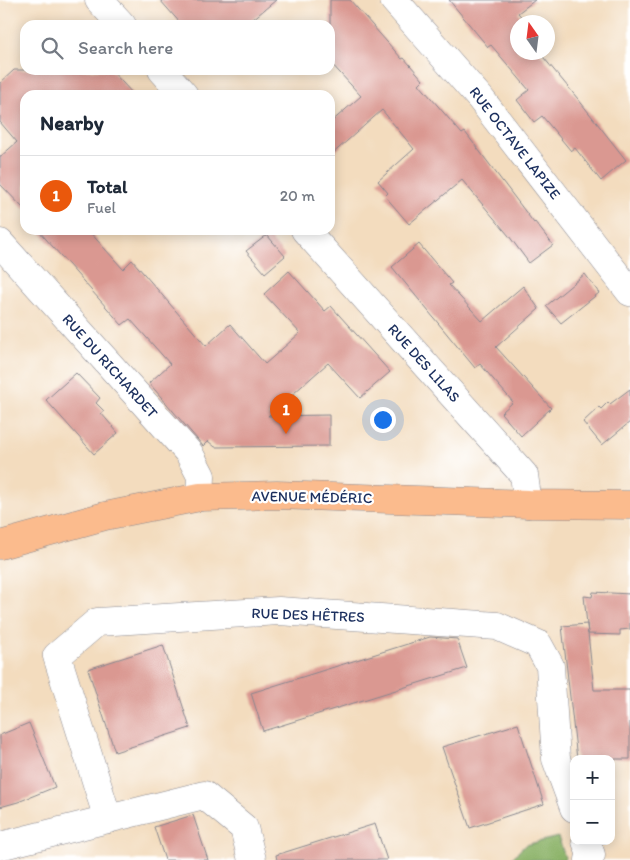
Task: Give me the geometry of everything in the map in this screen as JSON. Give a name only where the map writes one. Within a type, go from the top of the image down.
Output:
[{"type":"main road","name":"AVENUE MÉDÉRIC","points":[[0,545],[105,516],[200,497],[277,495],[528,504],[630,505]]},
{"type":"street","points":[[99,0],[117,20]]},
{"type":"street","name":"RUE OCTAVE LAPIZE","points":[[394,0],[480,98],[630,292]]},
{"type":"street","points":[[166,75],[180,90]]},
{"type":"street","name":"RUE DES LILAS","points":[[309,235],[524,475],[528,504]]},
{"type":"street","name":"RUE DU RICHARDET","points":[[0,243],[189,453],[202,476],[200,497]]},
{"type":"street","name":"RUE DES HÊTRES","points":[[108,819],[57,656],[97,622],[279,611],[497,626],[538,644],[550,666],[556,759],[571,800]]},
{"type":"street","points":[[0,846],[204,795],[244,828],[252,860]]},
{"type":"street","points":[[587,845],[591,855],[588,860]]},
{"type":"green space","points":[[558,837],[566,860],[510,860],[525,845]]},
{"type":"building","points":[[160,0],[276,0],[252,20],[178,20]]},
{"type":"building","points":[[330,0],[350,0],[423,80],[419,84],[462,134],[465,132],[553,245],[529,263],[462,180],[409,224],[385,196],[388,193],[378,181],[414,149],[382,110],[335,152],[335,119],[361,96],[335,67],[335,20],[330,20]]},
{"type":"building","points":[[449,0],[535,0],[518,13],[520,15],[510,15],[510,60],[546,60],[626,160],[601,181],[575,148],[571,151],[542,116],[534,122],[517,100],[529,90],[491,45],[488,47]]},
{"type":"building","points":[[14,70],[20,70],[20,75],[116,75],[129,90],[20,90],[20,205],[0,184],[0,157],[17,142],[0,122],[0,83]]},
{"type":"building","points":[[42,235],[92,235],[123,269],[132,260],[206,346],[230,324],[265,364],[300,333],[264,294],[289,271],[325,311],[331,306],[390,372],[360,398],[328,363],[268,416],[329,415],[329,446],[215,447],[208,441],[203,446],[149,383],[170,364],[130,319],[122,325]]},
{"type":"building","points":[[267,235],[285,256],[265,273],[246,251]]},
{"type":"building","points":[[419,244],[452,283],[449,285],[482,321],[523,286],[539,309],[496,347],[551,408],[521,436],[501,413],[513,402],[480,364],[475,368],[392,267]]},
{"type":"building","points":[[585,274],[599,293],[561,323],[546,306]]},
{"type":"building","points":[[76,373],[100,398],[96,403],[104,411],[101,413],[118,433],[94,454],[46,400]]},
{"type":"building","points":[[630,389],[630,422],[602,445],[583,422],[599,407],[601,409],[608,402],[610,404]]},
{"type":"building","points":[[593,592],[630,594],[630,629],[620,630],[620,635],[588,634],[584,596],[592,597]]},
{"type":"building","points":[[587,624],[594,690],[630,690],[630,759],[615,759],[615,755],[577,755],[562,626]]},
{"type":"building","points":[[430,637],[457,639],[467,668],[263,731],[251,693]]},
{"type":"building","points":[[163,645],[190,728],[115,752],[88,669]]},
{"type":"building","points":[[29,723],[55,787],[0,807],[0,735]]},
{"type":"building","points":[[518,724],[544,804],[470,828],[442,747]]},
{"type":"building","points":[[193,815],[208,860],[165,860],[154,827]]},
{"type":"building","points":[[375,824],[387,860],[277,860],[276,855]]},
{"type":"place","name":"Total","points":[[286,434]]}]
